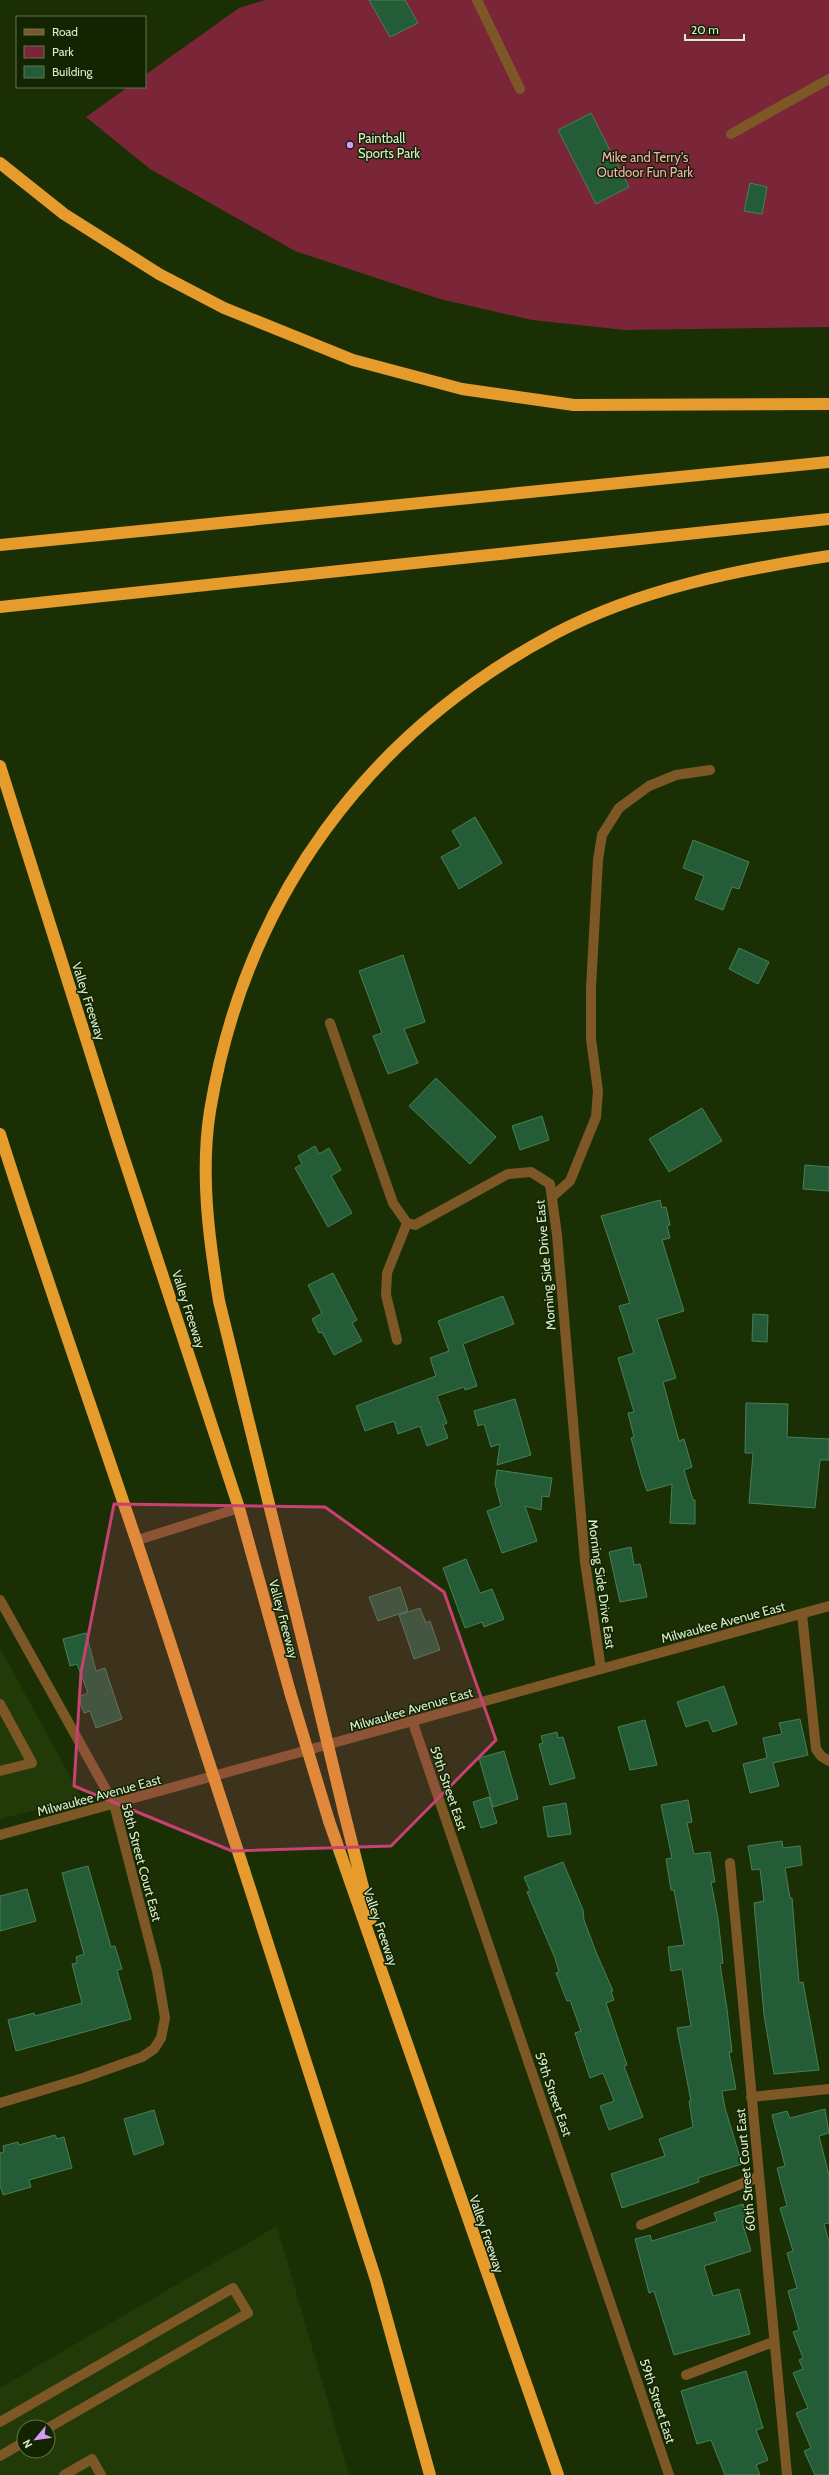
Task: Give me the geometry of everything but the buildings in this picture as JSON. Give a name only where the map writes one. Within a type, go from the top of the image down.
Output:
[{"type":"highway","points":[[0,163],[64,214],[159,274],[224,308],[353,360],[462,388],[574,405],[829,404]]},
{"type":"highway","points":[[0,546],[829,462]]},
{"type":"highway","points":[[0,607],[40,604],[386,565],[829,519]]},
{"type":"highway","points":[[390,1996],[219,1301],[208,1238],[206,1183],[210,1113],[222,1058],[236,1007],[254,957],[276,906],[303,860],[333,818],[365,780],[417,728],[490,671],[559,632],[668,588],[829,556]]},
{"type":"highway","name":"Valley Freeway","points":[[0,766],[118,1140],[239,1508],[290,1692],[329,1821],[558,2475]]},
{"type":"highway","points":[[0,1134],[37,1252]]},
{"type":"highway","points":[[0,1140],[37,1252],[138,1540],[376,2280],[430,2475]]},
{"type":"street","points":[[477,0],[520,89]]},
{"type":"street","points":[[731,134],[829,79]]},
{"type":"street","points":[[552,1198],[570,1181],[596,1117],[598,1091],[591,1039],[591,988],[598,860],[602,835],[619,808],[649,786],[676,775],[710,770]]},
{"type":"street","points":[[330,1023],[394,1203],[407,1223],[387,1273],[386,1295],[397,1340]]},
{"type":"street","name":"Morning Side Drive East","points":[[407,1223],[415,1225],[508,1174],[531,1172],[541,1176],[550,1184],[585,1562],[601,1669]]},
{"type":"street","points":[[138,1540],[239,1508]]},
{"type":"street","name":"58th Street Court East","points":[[0,1600],[114,1804],[157,1972],[165,2018],[161,2038],[154,2049],[128,2063],[0,2103]]},
{"type":"street","name":"Milwaukee Avenue East","points":[[0,1835],[413,1723],[829,1606]]},
{"type":"street","points":[[802,1614],[816,1749],[821,1756],[829,1761]]},
{"type":"street","points":[[0,1704],[32,1763],[0,1771]]},
{"type":"street","name":"59th Street East","points":[[413,1723],[669,2475]]},
{"type":"street","name":"60th Street Court East","points":[[730,1863],[773,2342],[787,2475]]},
{"type":"street","points":[[751,2097],[829,2089]]},
{"type":"street","points":[[641,2225],[758,2177]]},
{"type":"street","points":[[0,2422],[233,2288],[248,2313],[56,2423]]},
{"type":"street","points":[[686,2375],[773,2342]]},
{"type":"street","points":[[0,2456],[16,2447]]},
{"type":"street","points":[[64,2475],[92,2459],[101,2475]]},
{"type":"highlighted area","points":[[114,1504],[325,1507],[444,1592],[496,1740],[391,1846],[232,1851],[74,1786],[81,1672]]},
{"type":"shaded area","points":[[0,1648],[82,1798],[0,1819]]},
{"type":"shaded area","points":[[277,2226],[349,2475],[0,2475],[0,2388]]},
{"type":"green space","name":"Mike and Terry's Outdoor Fun Park","points":[[265,0],[829,0],[829,327],[625,330],[532,320],[440,299],[295,251],[150,169],[86,117],[127,88],[146,88],[146,74],[239,8]]},
{"type":"place","name":"Paintball Sports Park","points":[[350,145]]}]
